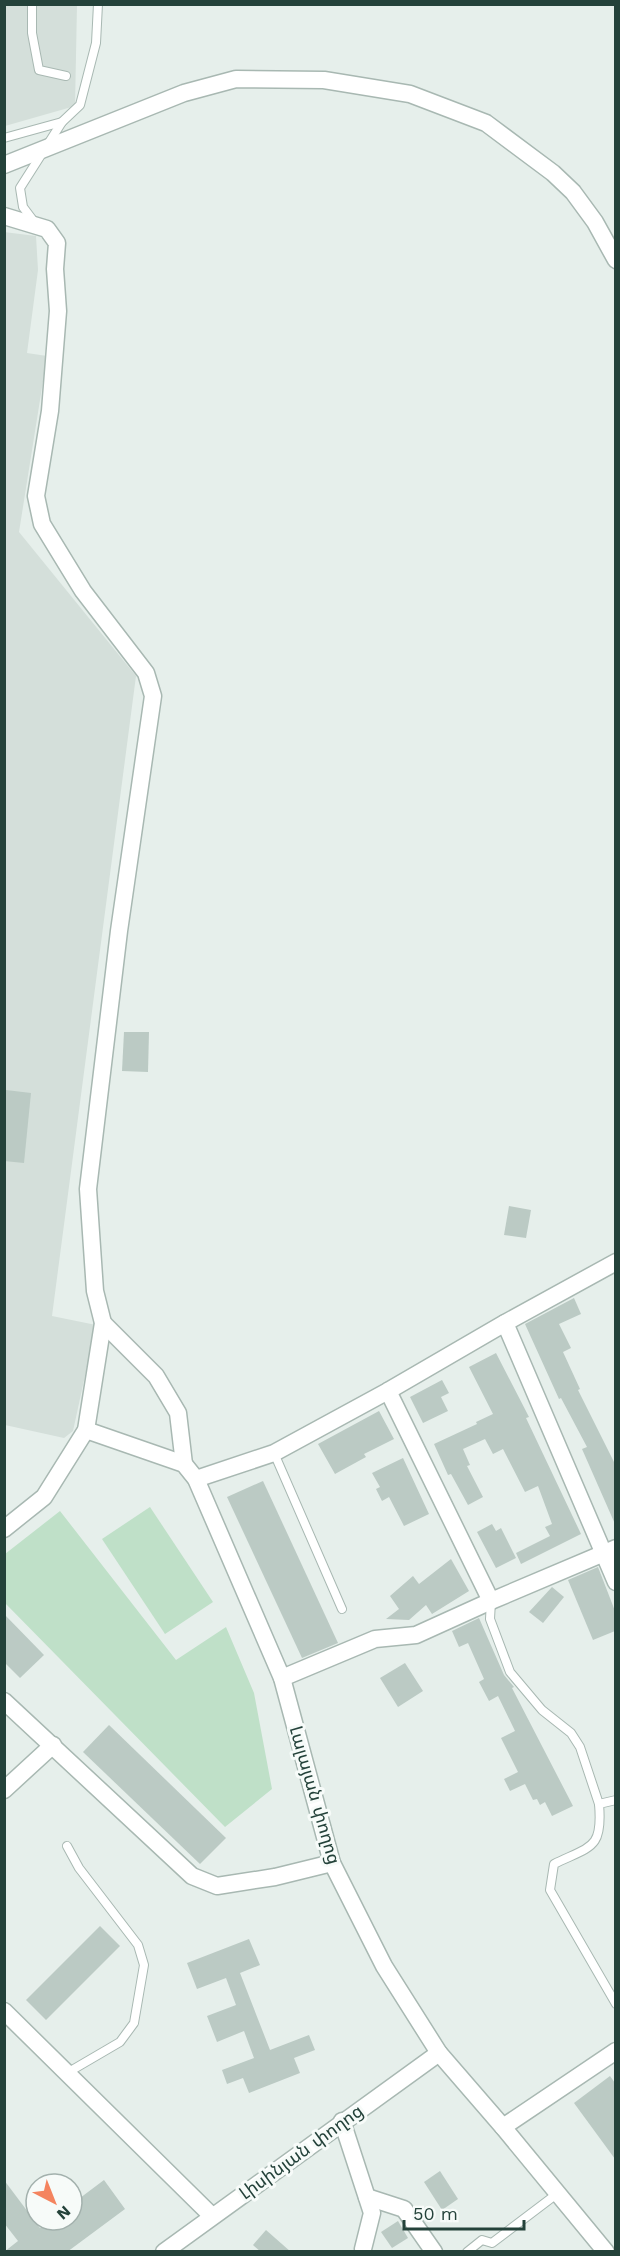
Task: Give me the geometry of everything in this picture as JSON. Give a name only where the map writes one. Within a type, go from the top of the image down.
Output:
[{"type":"street","points":[[4,165],[184,93],[236,80],[324,80],[410,94],[486,123],[553,173],[573,192],[595,222],[615,260]]},
{"type":"street","points":[[4,216],[47,228],[57,243],[55,269],[58,311],[50,411],[36,496],[42,524],[82,591],[146,674],[153,696],[119,931],[88,1189],[95,1291],[103,1323],[79,1431],[44,1497],[4,1529]]},
{"type":"street","points":[[196,1479],[274,1453],[615,1262]]},
{"type":"street","points":[[79,1431],[184,1464],[178,1413],[156,1376],[103,1323]]},
{"type":"street","points":[[505,1323],[610,1551],[615,1582]]},
{"type":"street","points":[[388,1391],[491,1601]]},
{"type":"street","name":"Լալայան փողոց","points":[[184,1464],[196,1479],[282,1678],[332,1863],[384,1965],[439,2053],[606,2252]]},
{"type":"street","points":[[282,1678],[375,1639],[416,1635],[610,1551]]},
{"type":"street","points":[[4,1701],[192,1876],[217,1886],[275,1877],[332,1863]]},
{"type":"street","points":[[4,1790],[53,1746]]},
{"type":"street","points":[[4,2011],[212,2216]]},
{"type":"street","points":[[503,2127],[615,2051]]},
{"type":"street","name":"Լիսինյան փողոց","points":[[176,2248],[212,2216],[439,2053]]},
{"type":"street","points":[[342,2121],[372,2213],[364,2250]]},
{"type":"street","points":[[367,2197],[404,2209],[435,2252]]},
{"type":"lane","points":[[32,4],[32,33],[39,70],[66,76]]},
{"type":"lane","points":[[36,224],[23,207],[21,188],[62,122],[80,105],[96,43],[98,4]]},
{"type":"lane","points":[[4,138],[62,122]]},
{"type":"lane","points":[[274,1453],[342,1609]]},
{"type":"lane","points":[[491,1601],[490,1619],[510,1672],[542,1710],[571,1733],[580,1747],[599,1804],[598,1839],[588,1848],[554,1864],[550,1890],[615,2004]]},
{"type":"lane","points":[[599,1804],[615,1800]]},
{"type":"lane","points":[[67,1846],[79,1868],[138,1944],[144,1965],[134,2022],[120,2042],[67,2073]]},
{"type":"lane","points":[[467,2252],[482,2240],[492,2243],[558,2193]]},
{"type":"shaded area","points":[[5,5],[77,5],[75,106],[5,126]]},
{"type":"shaded area","points":[[4,232],[36,236],[38,270],[27,353],[47,356],[19,532],[136,676],[52,1316],[96,1325],[73,1431],[64,1438],[5,1425]]},
{"type":"green space","points":[[150,1507],[213,1602],[165,1634],[102,1539]]},
{"type":"green space","points":[[60,1511],[176,1660],[226,1627],[254,1693],[272,1789],[225,1827],[5,1603],[5,1554]]},
{"type":"building","points":[[124,1032],[149,1032],[148,1072],[122,1071]]},
{"type":"building","points":[[6,1090],[31,1093],[24,1163],[4,1161]]},
{"type":"building","points":[[509,1206],[531,1210],[526,1238],[504,1235]]},
{"type":"building","points":[[574,1298],[581,1314],[559,1324],[571,1348],[563,1352],[580,1389],[578,1390],[615,1464],[615,1524],[582,1449],[587,1447],[561,1398],[559,1399],[525,1324]]},
{"type":"building","points":[[496,1353],[529,1417],[526,1418],[581,1534],[521,1564],[516,1553],[550,1536],[545,1527],[552,1524],[538,1486],[525,1492],[503,1449],[493,1454],[485,1439],[463,1449],[470,1465],[467,1466],[483,1497],[468,1505],[451,1474],[448,1475],[434,1444],[493,1414],[469,1367]]},
{"type":"building","points":[[442,1380],[449,1393],[441,1397],[448,1411],[423,1423],[410,1397]]},
{"type":"building","points":[[379,1411],[394,1439],[364,1454],[366,1457],[335,1474],[318,1444]]},
{"type":"building","points":[[403,1458],[429,1514],[404,1526],[389,1497],[382,1501],[376,1489],[380,1487],[372,1473]]},
{"type":"building","points":[[263,1481],[338,1643],[302,1658],[227,1497]]},
{"type":"building","points":[[492,1524],[496,1531],[501,1528],[516,1558],[496,1568],[477,1532]]},
{"type":"building","points":[[451,1559],[469,1591],[432,1614],[426,1605],[409,1620],[386,1619],[399,1609],[390,1596],[413,1576],[419,1584]]},
{"type":"building","points":[[598,1567],[615,1611],[615,1631],[593,1640],[568,1580]]},
{"type":"building","points":[[552,1587],[564,1597],[543,1623],[529,1612]]},
{"type":"building","points":[[4,1614],[44,1655],[20,1678],[4,1662]]},
{"type":"building","points":[[479,1618],[504,1675],[514,1687],[512,1688],[573,1806],[552,1816],[545,1802],[540,1805],[537,1799],[533,1800],[525,1784],[510,1791],[504,1779],[518,1772],[501,1738],[515,1731],[498,1696],[489,1701],[479,1682],[484,1679],[468,1643],[459,1647],[452,1631]]},
{"type":"building","points":[[405,1663],[423,1691],[398,1707],[380,1678]]},
{"type":"building","points":[[109,1725],[226,1838],[200,1864],[83,1752]]},
{"type":"building","points":[[100,1926],[120,1946],[46,2020],[26,2000]]},
{"type":"building","points":[[249,1939],[260,1965],[240,1973],[270,2050],[309,2035],[315,2050],[294,2058],[300,2073],[249,2093],[243,2078],[227,2084],[222,2070],[254,2058],[244,2031],[217,2042],[207,2016],[236,2005],[226,1978],[197,1989],[187,1963]]},
{"type":"building","points":[[610,2076],[615,2083],[615,2159],[574,2103]]},
{"type":"building","points":[[440,2171],[458,2199],[442,2210],[424,2182]]},
{"type":"building","points":[[4,2180],[24,2207],[24,2232],[84,2232],[84,2195],[104,2180],[125,2209],[67,2252],[4,2252],[18,2241],[4,2223]]},
{"type":"building","points":[[398,2221],[408,2238],[392,2248],[381,2232]]},
{"type":"building","points":[[266,2230],[291,2252],[261,2252],[253,2245]]}]
